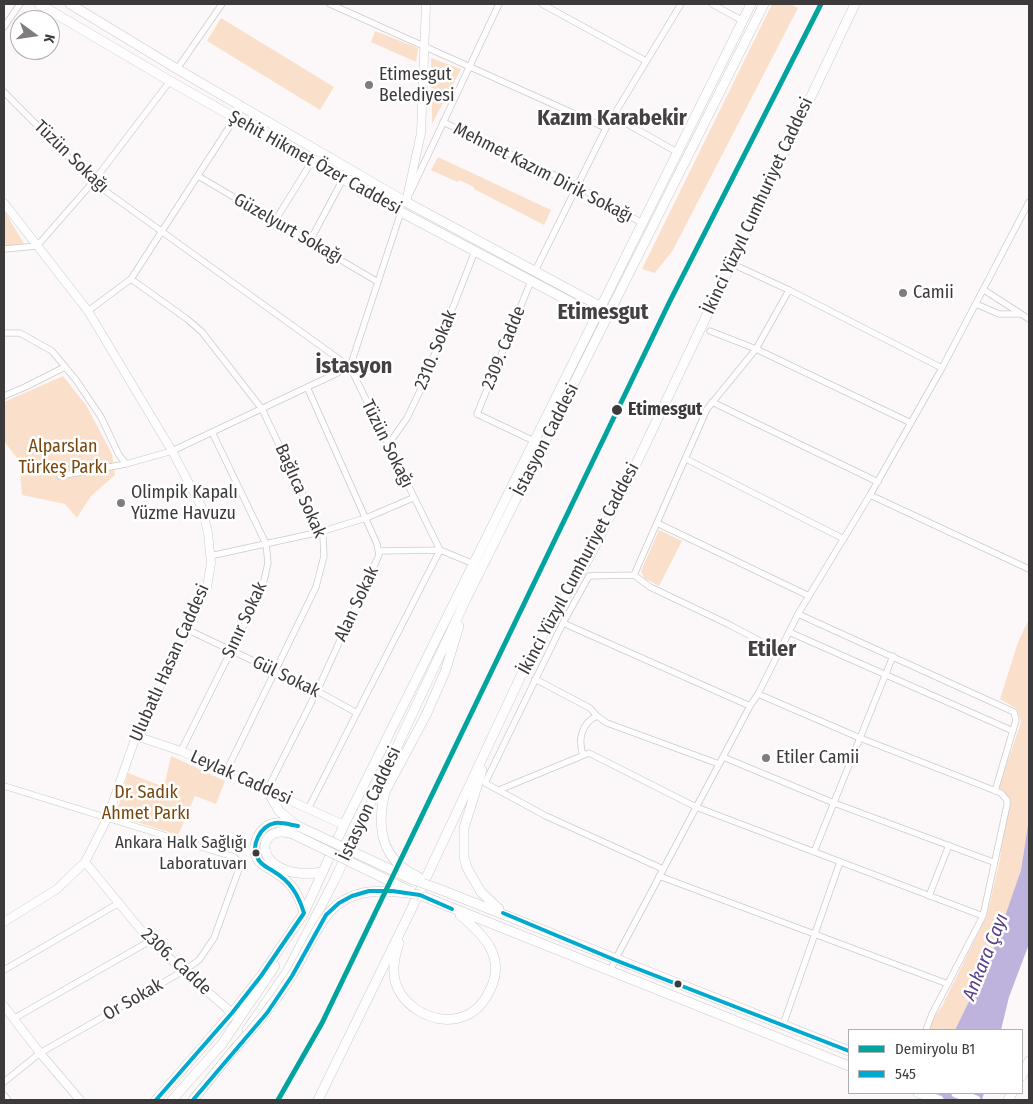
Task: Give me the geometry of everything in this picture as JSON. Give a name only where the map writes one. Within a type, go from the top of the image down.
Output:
[{"type":"main road","name":"Şehit Hikmet Özer Caddesi","points":[[38,4],[401,212],[596,315],[608,316]]},
{"type":"main road","name":"Şehit Hikmet Özer Caddesi","points":[[70,4],[177,69],[406,202],[600,306],[608,316]]},
{"type":"main road","name":"İstasyon Caddesi","points":[[304,913],[344,825],[751,4]]},
{"type":"main road","name":"İstasyon Caddesi","points":[[232,1052],[287,972],[335,879],[467,597],[764,4]]},
{"type":"main road","name":"İkinci Yüzyıl Cumhuriyet Caddesi","points":[[318,1100],[411,910],[526,665],[546,627],[591,554],[637,462],[855,4]]},
{"type":"main road","points":[[170,81],[177,69]]},
{"type":"main road","points":[[401,212],[406,202]]},
{"type":"main road","points":[[439,889],[402,867],[387,849],[383,838],[382,806],[386,792],[426,715],[445,672],[467,597]]},
{"type":"main road","points":[[488,748],[462,834],[464,857],[467,868],[481,892],[503,913]]},
{"type":"main road","points":[[267,790],[279,811],[296,830],[402,875],[503,913],[615,960],[848,1051]]},
{"type":"main road","points":[[172,1100],[222,1044],[249,1006],[283,954],[304,913],[298,894],[285,878],[258,861],[255,850],[256,840],[261,831],[272,823],[284,823],[420,895],[452,909],[848,1066]]},
{"type":"main road","points":[[296,830],[278,831],[269,836],[265,846],[269,860],[280,868],[298,873],[323,872]]},
{"type":"main road","points":[[193,1100],[267,1013],[292,976],[326,915],[339,903],[352,896],[369,891],[392,890],[420,895]]},
{"type":"main road","points":[[411,910],[396,952],[394,974],[399,990],[409,1004],[427,1015],[438,1019],[450,1019],[461,1017],[480,1006],[493,985],[496,973],[494,954],[482,934],[452,909]]},
{"type":"main road","points":[[156,1100],[261,976],[304,913]]},
{"type":"main road","points":[[1023,1074],[1029,1061]]},
{"type":"main road","points":[[920,1094],[939,1100]]},
{"type":"main road","points":[[959,1094],[976,1100]]},
{"type":"street","points":[[4,27],[20,4]]},
{"type":"street","points":[[177,69],[222,4]]},
{"type":"street","points":[[330,4],[340,6],[423,47],[606,128]]},
{"type":"street","points":[[406,202],[421,133],[426,4]]},
{"type":"street","points":[[406,202],[499,4]]},
{"type":"street","points":[[542,4],[646,61]]},
{"type":"street","points":[[535,271],[606,128],[681,4]]},
{"type":"street","points":[[712,4],[743,21]]},
{"type":"street","points":[[4,249],[37,246],[93,182],[170,81]]},
{"type":"street","name":"Tüzün Sokağı","points":[[4,92],[93,182],[350,367],[440,550]]},
{"type":"street","points":[[613,116],[677,152]]},
{"type":"street","points":[[88,311],[131,279],[235,118]]},
{"type":"street","name":"Mehmet Kazım Dirik Sokağı","points":[[443,122],[577,186],[642,223]]},
{"type":"street","points":[[275,221],[312,162]]},
{"type":"street","name":"Güzelyurt Sokağı","points":[[198,176],[378,282]]},
{"type":"street","points":[[310,241],[344,179]]},
{"type":"street","points":[[610,972],[722,757],[758,694],[798,614],[911,424],[984,290],[1029,202]]},
{"type":"street","name":"Ulubatlı Hasan Caddesi","points":[[4,203],[88,311],[172,451],[202,508],[208,533],[210,556],[207,587],[136,736],[107,819],[86,862],[57,889],[4,922]]},
{"type":"street","points":[[60,476],[126,464],[172,451],[350,367],[401,212]]},
{"type":"street","name":"2310. Sokak","points":[[388,445],[407,418],[421,389],[475,251]]},
{"type":"street","points":[[739,267],[789,290],[942,368]]},
{"type":"street","name":"Bağlıca Sokak","points":[[131,279],[202,332],[262,409],[320,532],[324,550],[318,582],[226,772]]},
{"type":"street","name":"2309. Cadde","points":[[532,281],[476,414],[534,441]]},
{"type":"street","points":[[634,574],[707,409],[756,349],[789,290]]},
{"type":"street","points":[[984,290],[1029,319]]},
{"type":"street","points":[[976,304],[999,314],[1021,314]]},
{"type":"street","points":[[710,331],[756,349],[911,424]]},
{"type":"street","points":[[4,333],[20,333],[52,351],[76,380],[100,417],[118,455],[126,464]]},
{"type":"street","points":[[4,396],[65,367]]},
{"type":"street","name":"Alan Sokak","points":[[267,790],[317,691],[376,563],[379,551],[307,387]]},
{"type":"street","points":[[712,402],[878,482]]},
{"type":"street","name":"Sınır Sokak","points":[[181,751],[262,589],[268,563],[266,544],[212,432]]},
{"type":"street","points":[[686,459],[844,539]]},
{"type":"street","points":[[870,495],[1029,569]]},
{"type":"street","points":[[210,556],[320,532],[366,518],[413,498]]},
{"type":"street","points":[[657,523],[809,596]]},
{"type":"street","points":[[379,551],[440,550],[474,564]]},
{"type":"street","points":[[308,809],[440,550]]},
{"type":"street","points":[[663,870],[546,816],[485,783],[562,623],[589,576],[634,574],[650,587],[728,624],[779,651]]},
{"type":"street","points":[[798,614],[1011,710],[1016,718],[995,791]]},
{"type":"street","points":[[562,623],[750,706]]},
{"type":"street","name":"Gül Sokak","points":[[186,628],[317,691],[357,713]]},
{"type":"street","points":[[789,632],[1013,731]]},
{"type":"street","points":[[814,852],[893,656]]},
{"type":"street","points":[[535,679],[590,708],[607,723],[719,764]]},
{"type":"street","points":[[758,694],[860,738],[1005,796],[1007,806],[982,916],[932,1014],[926,1029]]},
{"type":"street","points":[[583,755],[580,746],[583,730],[589,720],[597,716]]},
{"type":"street","name":"Leylak Caddesi","points":[[136,736],[181,751],[344,825]]},
{"type":"street","points":[[499,790],[589,753],[696,806],[982,916]]},
{"type":"street","points":[[722,757],[834,803],[994,862]]},
{"type":"street","points":[[4,786],[107,819]]},
{"type":"street","name":"Or Sokak","points":[[4,1082],[40,1053],[185,970],[199,960],[214,938],[239,869],[239,862],[234,857],[107,819]]},
{"type":"street","points":[[929,896],[949,846]]},
{"type":"street","name":"2306. Cadde","points":[[86,862],[150,941],[232,1012]]},
{"type":"street","points":[[782,1025],[840,862]]},
{"type":"street","points":[[659,876],[948,984]]},
{"type":"street","points":[[4,970],[119,903]]},
{"type":"street","points":[[13,1019],[150,941]]},
{"type":"street","points":[[4,1006],[40,1053],[80,1100]]},
{"type":"street","points":[[4,1095],[8,1100]]},
{"type":"green space","points":[[772,4],[790,4],[798,8],[673,250],[655,273],[642,269]]},
{"type":"green space","points":[[221,18],[334,87],[320,110],[207,41]]},
{"type":"green space","points":[[375,31],[418,48],[416,62],[371,42]]},
{"type":"green space","points":[[431,58],[461,69],[432,124]]},
{"type":"green space","points":[[438,157],[551,210],[544,225],[474,189],[474,187],[459,180],[457,182],[431,170]]},
{"type":"green space","points":[[4,210],[26,247],[4,248]]},
{"type":"green space","name":"Alparslan Türkeş Parkı","points":[[63,376],[86,405],[112,454],[115,475],[91,496],[77,518],[65,504],[22,495],[19,461],[4,441],[4,402]]},
{"type":"green space","points":[[659,530],[682,541],[659,586],[644,578],[641,571]]},
{"type":"green space","points":[[1029,619],[1029,818],[1021,870],[991,956],[955,1029],[926,1029],[942,1006],[987,915],[1000,859],[1008,802],[999,787],[1021,722],[1017,709],[1000,699],[1018,642]]},
{"type":"green space","name":"Dr. Sadık Ahmet Parkı","points":[[171,756],[225,781],[216,804],[195,796],[178,835],[124,818],[117,811],[128,773],[164,787]]},
{"type":"shaded area","points":[[1029,818],[1029,944],[1009,997],[1001,1029],[955,1029],[991,956],[1021,870]]},
{"type":"shaded area","points":[[931,1094],[984,1094],[982,1100],[930,1100]]},
{"type":"rail line","name":"B1","points":[[278,1100],[322,1023],[669,303],[821,4]]},
{"type":"transit line","name":"545","points":[[156,1100],[232,1013],[261,976],[304,913],[293,889],[284,879],[261,863],[255,848],[261,832],[270,825],[281,823],[298,826]]},
{"type":"transit line","name":"545","points":[[193,1100],[267,1013],[292,976],[326,915],[339,903],[352,896],[369,891],[392,891],[420,895],[452,909]]},
{"type":"transit line","name":"545","points":[[503,913],[615,960],[848,1051]]},
{"type":"place","name":"Etimesgut Belediyesi","points":[[369,85]]},
{"type":"place","name":"Camii","points":[[903,293]]},
{"type":"place","name":"Etimesgut","points":[[617,410]]},
{"type":"place","name":"Olimpik Kapalı Yüzme Havuzu","points":[[121,503]]},
{"type":"place","name":"Etiler Camii","points":[[766,758]]},
{"type":"place","name":"Ankara Halk Sağlığı Laboratuvarı","points":[[256,853]]},
{"type":"district","name":"Kazım Karabekir","points":[[612,119]]},
{"type":"district","name":"Etimesgut","points":[[603,313]]},
{"type":"district","name":"İstasyon","points":[[354,367]]},
{"type":"district","name":"Etiler","points":[[772,650]]},
{"type":"water label","name":"Ankara Çayı","points":[[986,957]]}]
